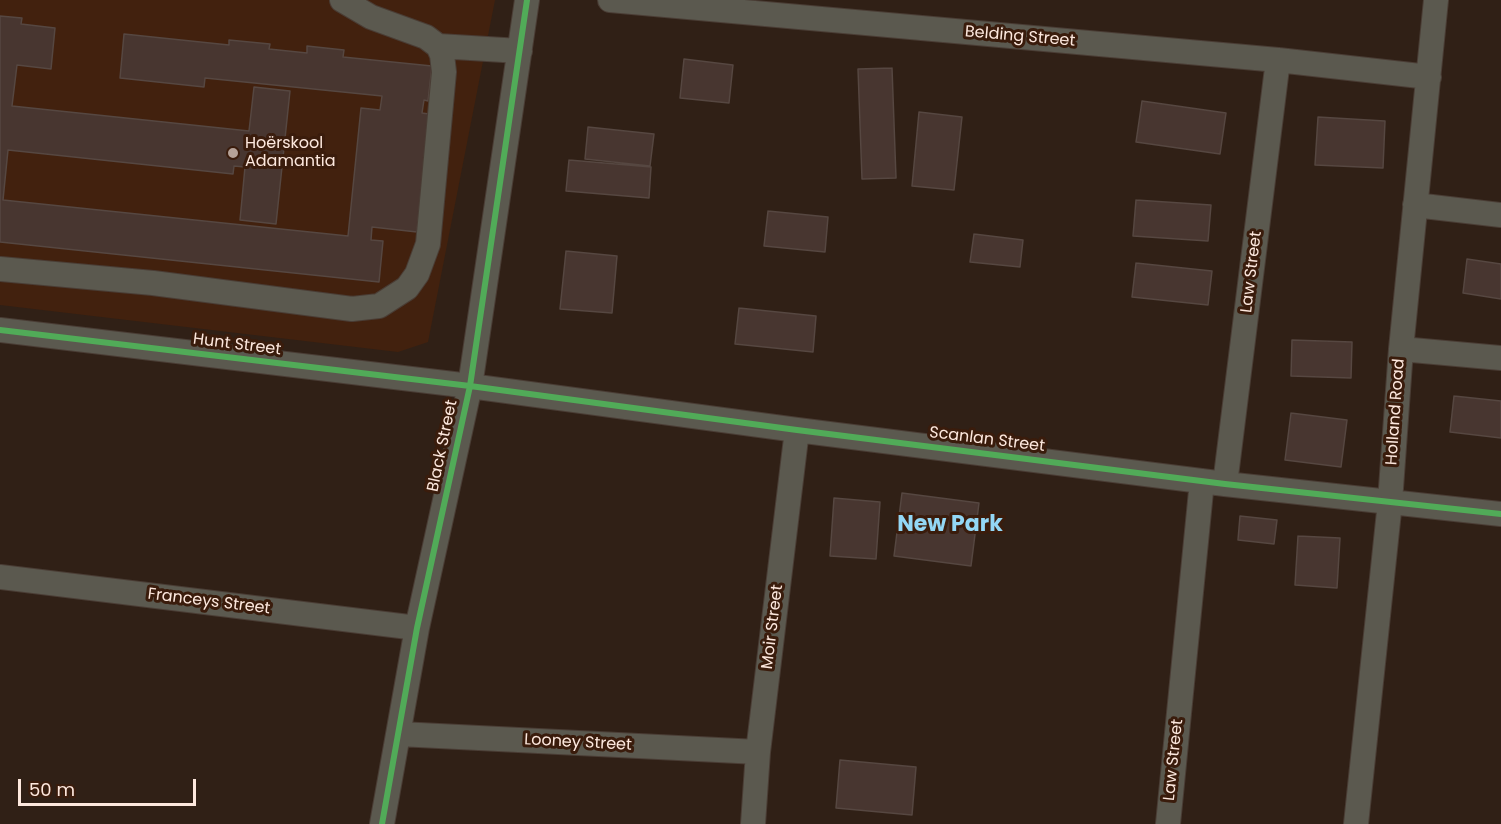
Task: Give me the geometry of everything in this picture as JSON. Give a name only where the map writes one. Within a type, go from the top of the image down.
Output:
[{"type":"street","points":[[342,0],[371,16],[426,38],[438,46],[520,51]]},
{"type":"street","name":"Black Street","points":[[382,824],[417,628],[470,386],[527,0]]},
{"type":"street","name":"Belding Street","points":[[610,0],[1278,60],[1429,77]]},
{"type":"street","name":"Holland Road","points":[[1356,824],[1390,502],[1401,349],[1436,0]]},
{"type":"street","points":[[0,269],[153,283],[352,309],[379,306],[407,288],[417,274],[428,244],[444,72],[438,46]]},
{"type":"street","name":"Law Street","points":[[1168,824],[1213,482],[1278,60]]},
{"type":"street","points":[[1415,205],[1501,215]]},
{"type":"street","name":"Hunt Street","points":[[0,330],[470,386]]},
{"type":"street","points":[[1401,349],[1501,358]]},
{"type":"street","name":"Scanlan Street","points":[[470,386],[796,430],[1213,482],[1501,514]]},
{"type":"street","name":"Moir Street","points":[[753,824],[758,752],[796,430]]},
{"type":"street","name":"Franceys Street","points":[[0,577],[417,628]]},
{"type":"street","name":"Looney Street","points":[[399,734],[758,752]]},
{"type":"shaded area","name":"Hoërskool Adamantia","points":[[0,0],[495,0],[428,342],[398,352],[0,305]]},
{"type":"building","points":[[0,16],[22,18],[21,24],[55,28],[51,69],[17,65],[12,106],[249,131],[254,87],[290,91],[276,224],[240,220],[245,167],[234,166],[233,174],[8,150],[3,200],[348,236],[361,108],[380,110],[382,96],[205,78],[204,87],[120,78],[124,34],[229,45],[229,40],[270,44],[269,49],[307,53],[307,46],[344,50],[343,57],[432,66],[428,101],[424,100],[422,113],[429,114],[417,232],[372,227],[371,240],[383,241],[379,282],[0,242]]},
{"type":"building","points":[[684,59],[733,65],[729,103],[680,98]]},
{"type":"building","points":[[892,68],[896,178],[862,179],[858,69]]},
{"type":"building","points":[[1142,101],[1226,113],[1220,154],[1136,142]]},
{"type":"building","points":[[919,112],[962,117],[954,190],[912,186]]},
{"type":"building","points":[[1318,117],[1385,121],[1383,168],[1315,165]]},
{"type":"building","points":[[588,127],[654,134],[650,166],[585,159]]},
{"type":"building","points":[[569,160],[651,167],[649,198],[566,191]]},
{"type":"building","points":[[1136,200],[1211,205],[1208,241],[1133,236]]},
{"type":"building","points":[[768,211],[828,217],[825,252],[764,246]]},
{"type":"building","points":[[974,234],[1023,240],[1020,267],[970,262]]},
{"type":"building","points":[[566,251],[617,256],[612,313],[560,309]]},
{"type":"building","points":[[1467,259],[1501,264],[1501,299],[1463,293]]},
{"type":"building","points":[[1136,263],[1212,271],[1208,305],[1132,297]]},
{"type":"building","points":[[739,308],[816,316],[813,352],[735,344]]},
{"type":"building","points":[[1292,340],[1352,342],[1351,378],[1291,376]]},
{"type":"building","points":[[1454,396],[1501,401],[1501,438],[1450,432]]},
{"type":"building","points":[[1291,413],[1347,420],[1341,467],[1285,460]]},
{"type":"building","points":[[902,493],[979,503],[971,566],[894,556]]},
{"type":"building","points":[[834,498],[880,502],[876,559],[830,556]]},
{"type":"building","points":[[1240,516],[1277,520],[1274,544],[1238,540]]},
{"type":"building","points":[[1298,536],[1340,538],[1337,588],[1295,585]]},
{"type":"building","points":[[840,760],[916,767],[912,815],[836,808]]},
{"type":"cycle path","points":[[382,824],[417,628],[470,386],[527,0]]},
{"type":"cycle path","points":[[0,330],[470,386],[1225,484],[1501,514]]},
{"type":"place","name":"Hoërskool Adamantia","points":[[233,153]]},
{"type":"district","name":"New Park","points":[[950,525]]}]
